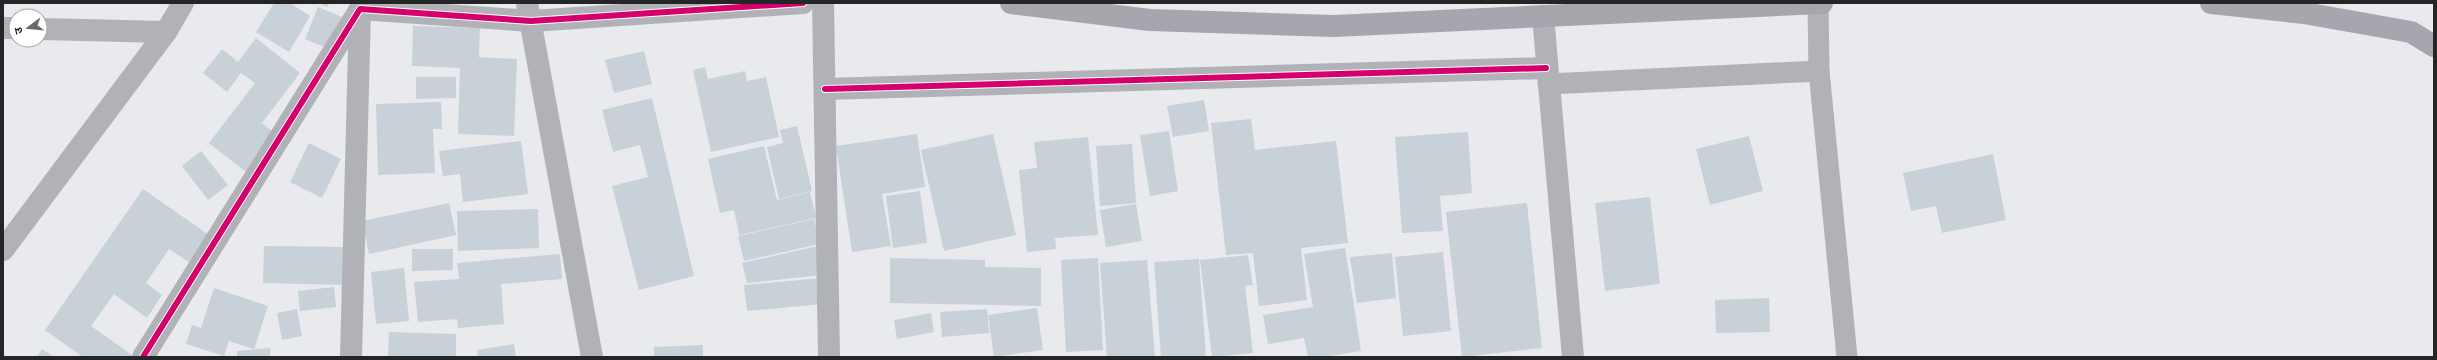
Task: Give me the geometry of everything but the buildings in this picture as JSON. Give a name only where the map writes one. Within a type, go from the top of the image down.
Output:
[{"type":"main road","points":[[1011,3],[1150,20],[1334,26],[1822,3]]},
{"type":"main road","points":[[2211,3],[2304,13],[2410,32],[2434,46]]},
{"type":"street","points":[[3,250],[166,32],[183,3]]},
{"type":"street","points":[[360,9],[529,12],[803,3]]},
{"type":"street","points":[[823,3],[829,357]]},
{"type":"street","points":[[144,357],[360,9]]},
{"type":"street","points":[[351,357],[360,9]]},
{"type":"street","points":[[529,12],[592,357]]},
{"type":"street","points":[[1543,16],[1547,76],[1573,357]]},
{"type":"street","points":[[48,29],[166,32]]},
{"type":"street","points":[[825,89],[1547,76]]},
{"type":"lane","points":[[1818,3],[1819,71],[1847,357]]},
{"type":"lane","points":[[1547,76],[1819,71]]},
{"type":"cycle path","points":[[143,357],[360,9],[531,21],[803,3]]},
{"type":"cycle path","points":[[825,89],[1546,68]]}]
